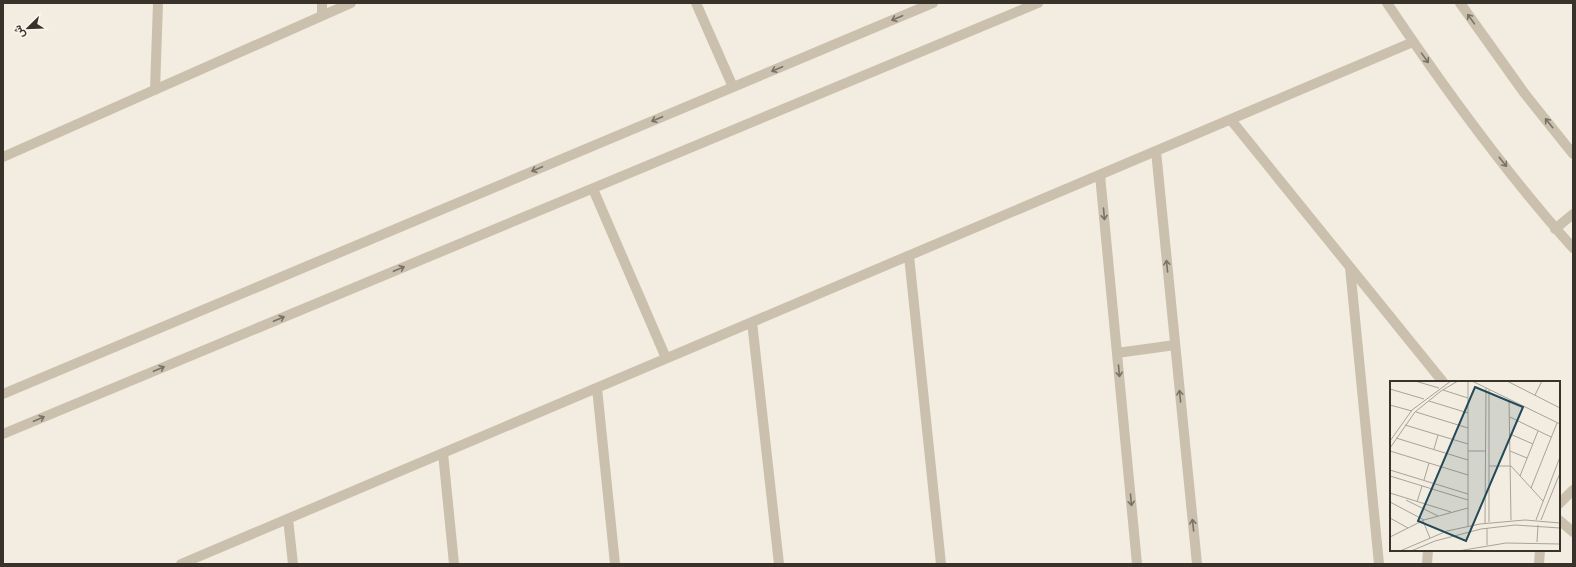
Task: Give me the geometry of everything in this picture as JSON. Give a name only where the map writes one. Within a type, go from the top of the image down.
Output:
[{"type":"street","points":[[155,90],[158,3]]},
{"type":"street","points":[[322,3],[322,16]]},
{"type":"street","points":[[3,157],[351,3]]},
{"type":"street","points":[[696,3],[733,87]]},
{"type":"street","points":[[3,394],[933,3]]},
{"type":"street","points":[[3,434],[1038,3]]},
{"type":"street","points":[[1387,3],[1413,42],[1481,135],[1573,248]]},
{"type":"street","points":[[1460,3],[1525,94],[1573,154]]},
{"type":"street","points":[[181,564],[1413,42]]},
{"type":"street","points":[[1231,120],[1442,381]]},
{"type":"street","points":[[1156,151],[1197,564]]},
{"type":"street","points":[[1100,175],[1137,564]]},
{"type":"street","points":[[593,188],[666,358]]},
{"type":"street","points":[[1556,229],[1573,214]]},
{"type":"street","points":[[909,256],[941,564]]},
{"type":"street","points":[[1350,267],[1379,564]]},
{"type":"street","points":[[752,322],[779,564]]},
{"type":"street","points":[[1117,353],[1175,345]]},
{"type":"street","points":[[597,388],[615,564]]},
{"type":"street","points":[[442,453],[454,564]]},
{"type":"street","points":[[1560,503],[1573,490]]},
{"type":"street","points":[[288,518],[293,564]]},
{"type":"street","points":[[1560,521],[1573,532]]},
{"type":"street","points":[[1427,564],[1428,551]]},
{"type":"street","points":[[1539,564],[1540,551]]}]
